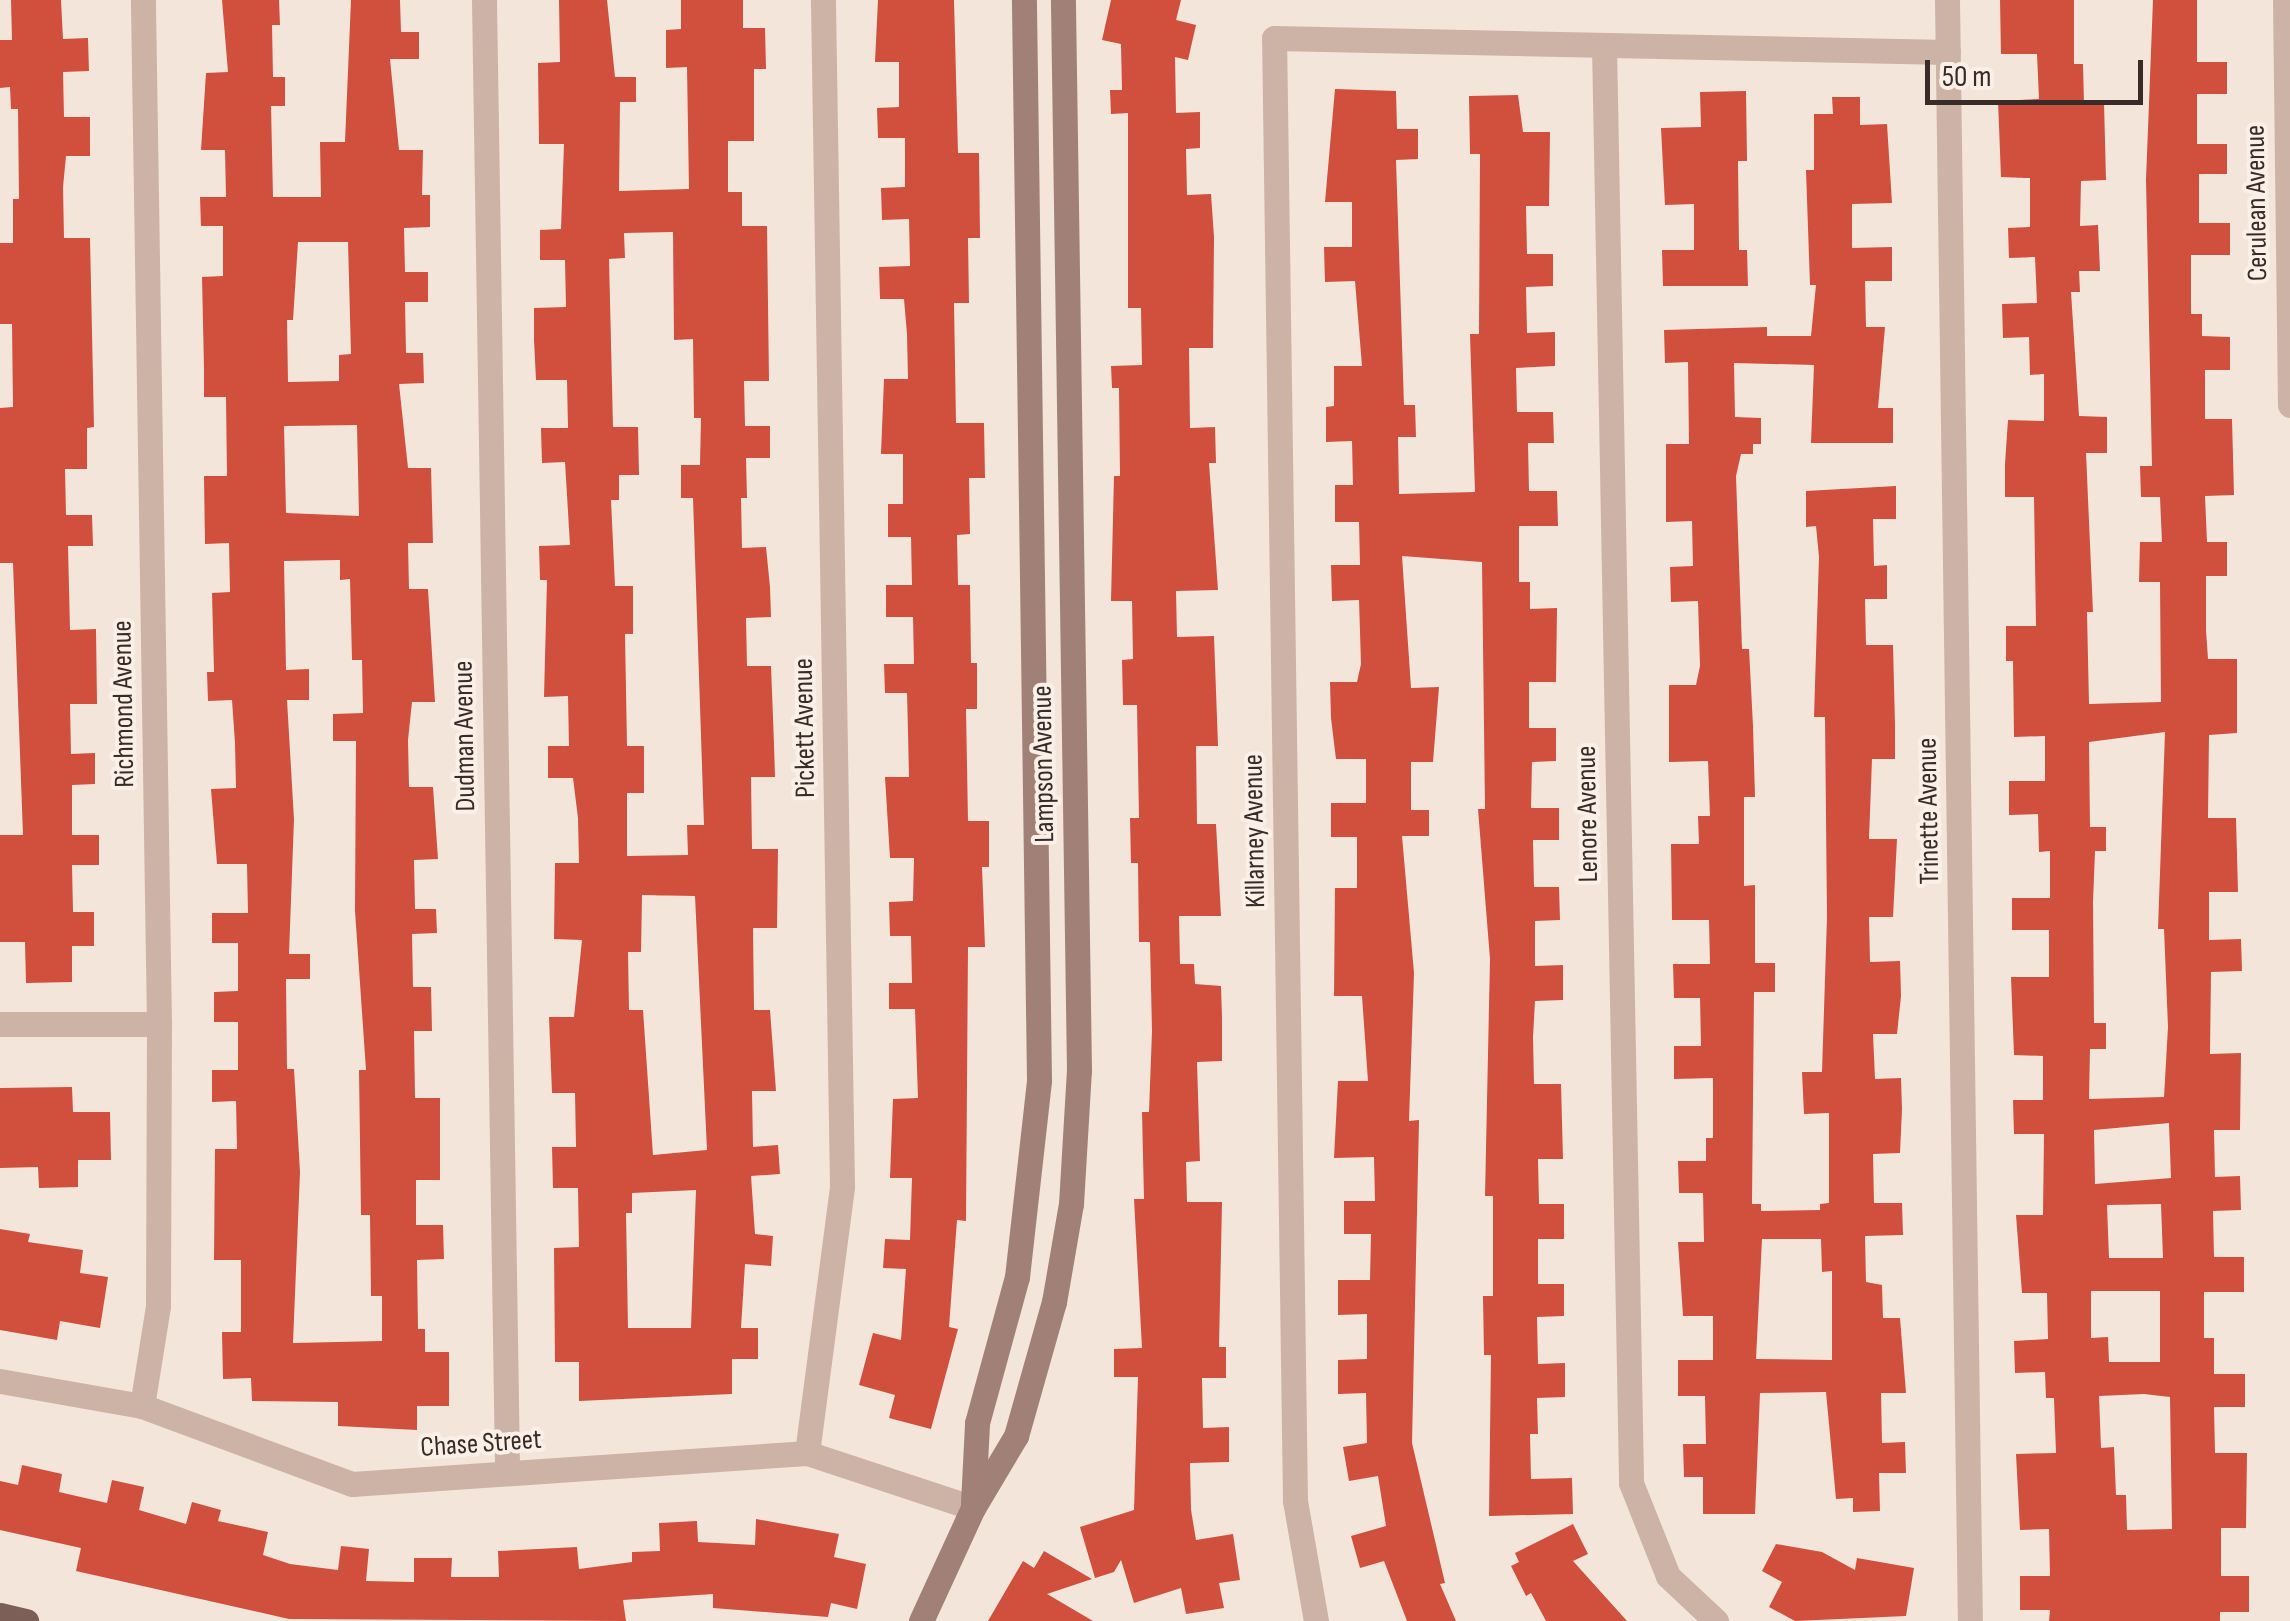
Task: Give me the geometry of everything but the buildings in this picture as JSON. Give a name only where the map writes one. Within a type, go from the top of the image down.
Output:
[{"type":"main road","name":"Lampson Avenue","points":[[973,1508],[977,1423],[1017,1277],[1039,1080],[1024,0]]},
{"type":"main road","name":"Lampson Avenue","points":[[921,1621],[973,1508],[1016,1436],[1054,1302],[1072,1204],[1079,1071],[1063,0]]},
{"type":"main road","points":[[0,1615],[26,1621]]},
{"type":"street","name":"Richmond Avenue","points":[[142,1406],[158,1306],[159,1024],[143,0]]},
{"type":"street","name":"Dudman Avenue","points":[[484,0],[507,1472]]},
{"type":"street","name":"Pickett Avenue","points":[[806,1453],[842,1186],[823,0]]},
{"type":"street","name":"Trinette Avenue","points":[[1947,0],[1970,1621]]},
{"type":"street","name":"Cerulean Avenue","points":[[2285,0],[2290,404]]},
{"type":"street","name":"Killarney Avenue","points":[[1316,1621],[1295,1501],[1274,38],[1604,45]]},
{"type":"street","points":[[1604,45],[1948,52]]},
{"type":"street","name":"Lenore Avenue","points":[[1604,45],[1631,1483],[1668,1576],[1716,1621]]},
{"type":"street","points":[[0,1024],[159,1024]]},
{"type":"street","name":"Chase Street","points":[[0,1382],[142,1406],[352,1484],[806,1453],[973,1508]]}]
